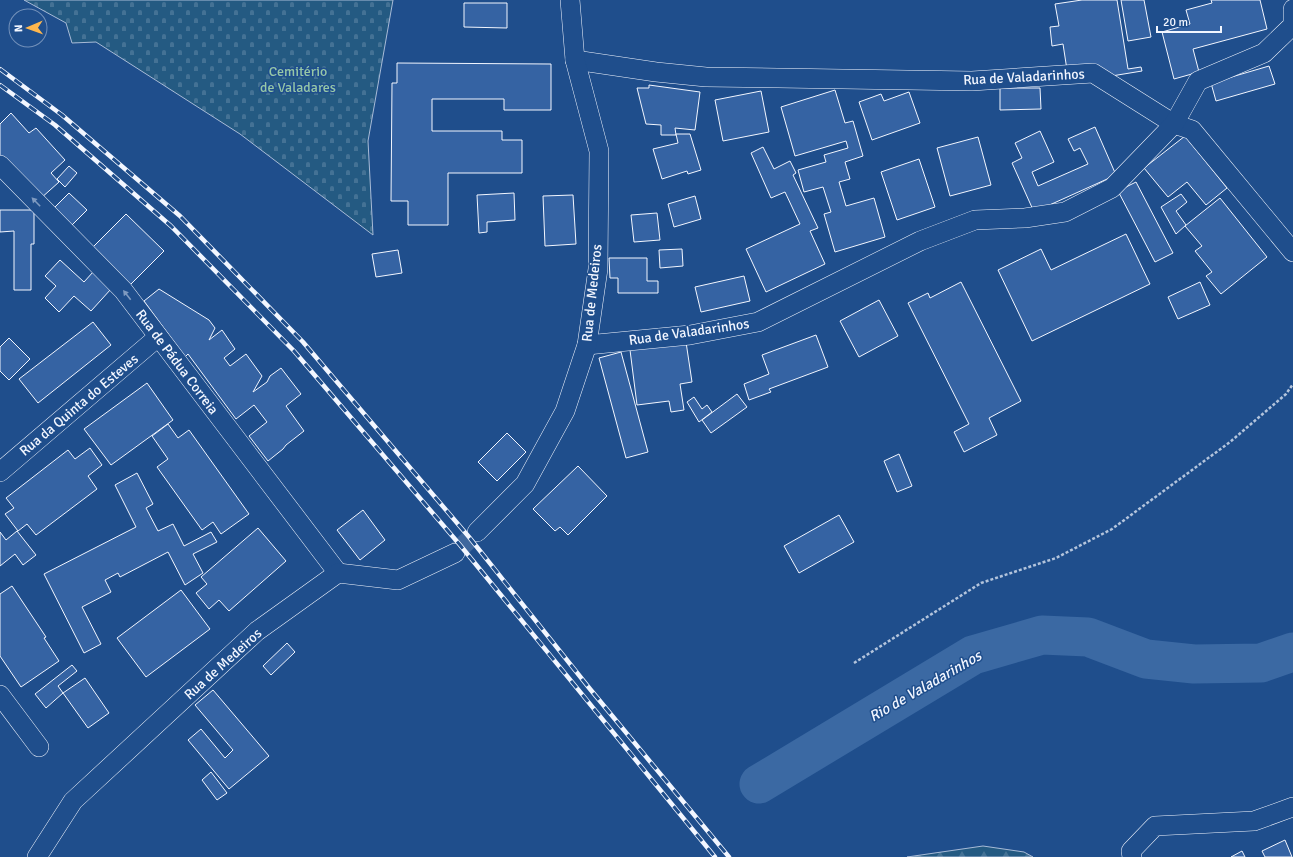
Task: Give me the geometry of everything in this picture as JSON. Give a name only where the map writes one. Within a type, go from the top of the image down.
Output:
[{"type":"street","name":"Rua de Medeiros","points":[[477,532],[525,484],[565,411],[587,346],[598,269],[598,151],[575,60],[570,0]]},
{"type":"street","points":[[1293,9],[1293,25],[1264,53],[1198,81],[1174,124],[1192,130],[1293,252]]},
{"type":"street","name":"Rua de Valadarinhos","points":[[575,60],[656,72],[706,77],[972,81],[1093,73],[1174,124],[1112,188],[1065,212],[1025,218],[975,220],[920,241],[758,322],[690,335],[587,346]]},
{"type":"street","name":"Rua de Pádua Correia","points":[[0,165],[123,290],[338,573]]},
{"type":"street","name":"Rua da Quinta do Esteves","points":[[0,472],[158,337]]},
{"type":"street","points":[[338,573],[398,580],[454,553]]},
{"type":"street","name":"Rua de Medeiros","points":[[37,857],[73,801],[257,631],[338,573]]},
{"type":"street","points":[[0,695],[39,747]]},
{"type":"street","points":[[1132,857],[1131,851],[1155,826],[1254,821],[1293,807]]},
{"type":"path","points":[[854,663],[981,583],[1056,558],[1112,529],[1230,442],[1286,394],[1293,384]]},
{"type":"green space","name":"Cemitério de Valadares","points":[[24,0],[393,0],[368,141],[373,235],[240,134],[96,42],[72,43],[66,23],[48,13],[48,8],[39,8]]},
{"type":"green space","points":[[983,846],[1024,852],[1033,857],[907,857]]},
{"type":"building","points":[[1082,0],[1117,0],[1128,69],[1141,67],[1142,71],[1069,83],[1063,44],[1052,46],[1050,27],[1059,26],[1055,4]]},
{"type":"building","points":[[1121,0],[1144,0],[1151,37],[1128,41]]},
{"type":"building","points":[[1211,0],[1260,0],[1267,29],[1193,49],[1199,72],[1174,79],[1162,32],[1190,24],[1186,10],[1212,3]]},
{"type":"building","points":[[464,3],[507,3],[507,28],[464,27]]},
{"type":"building","points":[[397,63],[551,64],[551,110],[504,110],[504,99],[432,99],[432,131],[502,131],[502,140],[522,140],[522,173],[448,173],[448,225],[408,225],[408,201],[391,201],[392,83],[397,83]]},
{"type":"building","points":[[1269,66],[1275,84],[1216,101],[1211,83]]},
{"type":"building","points":[[649,85],[700,92],[695,130],[675,128],[676,135],[661,135],[661,125],[646,124],[637,88],[649,88]]},
{"type":"building","points":[[1000,88],[1040,88],[1041,109],[1000,110]]},
{"type":"building","points":[[835,90],[845,123],[853,121],[863,156],[845,162],[850,179],[839,182],[846,206],[874,198],[885,237],[835,252],[824,214],[831,212],[823,187],[804,192],[798,170],[826,162],[824,155],[848,148],[846,141],[795,156],[781,107]]},
{"type":"building","points":[[761,91],[769,132],[723,141],[715,100]]},
{"type":"building","points":[[909,92],[920,123],[872,140],[859,102],[881,94],[884,101]]},
{"type":"building","points":[[11,113],[29,133],[36,128],[65,160],[51,173],[59,182],[40,199],[0,155],[0,124]]},
{"type":"building","points":[[1095,127],[1116,175],[1034,212],[1012,163],[1022,158],[1015,143],[1040,131],[1054,162],[1032,172],[1038,186],[1088,164],[1080,148],[1074,151],[1068,139]]},
{"type":"building","points":[[676,134],[690,134],[701,170],[688,174],[687,171],[662,179],[653,149],[678,143]]},
{"type":"building","points":[[1185,136],[1227,188],[1206,205],[1187,182],[1168,197],[1144,168]]},
{"type":"building","points":[[978,137],[991,185],[950,196],[937,148]]},
{"type":"building","points":[[763,147],[774,169],[790,161],[796,173],[793,175],[818,228],[810,231],[825,264],[766,292],[746,249],[800,224],[785,192],[771,198],[751,153]]},
{"type":"building","points":[[919,159],[935,207],[897,220],[881,172]]},
{"type":"building","points":[[69,166],[77,173],[65,187],[57,179]]},
{"type":"building","points":[[1136,182],[1173,253],[1155,262],[1118,191]]},
{"type":"building","points":[[69,193],[87,210],[70,227],[53,209]]},
{"type":"building","points":[[514,193],[515,220],[487,222],[487,232],[479,233],[477,195]]},
{"type":"building","points":[[1181,194],[1187,202],[1176,211],[1186,225],[1176,234],[1161,207]]},
{"type":"building","points":[[573,195],[576,244],[545,246],[543,196]]},
{"type":"building","points":[[695,196],[701,219],[674,227],[668,204]]},
{"type":"building","points":[[1220,198],[1267,257],[1221,294],[1206,276],[1212,272],[1195,251],[1202,246],[1185,226]]},
{"type":"building","points":[[0,210],[34,210],[34,244],[31,244],[31,290],[14,290],[14,231],[0,232]]},
{"type":"building","points":[[657,213],[660,240],[634,242],[631,215]]},
{"type":"building","points":[[126,214],[164,251],[129,286],[91,249]]},
{"type":"building","points":[[1126,234],[1150,284],[1032,341],[998,270],[1041,249],[1051,270]]},
{"type":"building","points":[[682,249],[683,266],[660,268],[659,250]]},
{"type":"building","points":[[398,250],[402,273],[376,277],[372,254]]},
{"type":"building","points":[[609,258],[647,258],[647,281],[658,281],[658,293],[618,293],[618,278],[610,278]]},
{"type":"building","points":[[60,260],[84,282],[93,272],[111,289],[91,311],[74,296],[59,312],[45,298],[56,286],[45,276]]},
{"type":"building","points":[[744,276],[750,301],[701,312],[695,287]]},
{"type":"building","points":[[961,282],[1021,401],[989,418],[997,435],[964,452],[954,432],[969,424],[908,303],[928,293],[930,298]]},
{"type":"building","points":[[1200,282],[1210,305],[1178,319],[1168,297]]},
{"type":"building","points":[[159,289],[209,320],[215,328],[209,340],[222,330],[235,349],[224,358],[230,366],[246,354],[262,376],[253,392],[267,382],[270,376],[281,368],[301,394],[286,406],[304,431],[268,461],[249,436],[267,422],[254,405],[236,419],[188,354],[185,357],[144,301]]},
{"type":"building","points":[[879,300],[898,336],[859,357],[840,321]]},
{"type":"building","points":[[93,322],[111,345],[38,403],[19,379]]},
{"type":"building","points":[[816,335],[828,367],[769,389],[771,392],[749,400],[744,384],[769,374],[762,355]]},
{"type":"building","points":[[9,338],[30,359],[9,380],[0,371],[0,347]]},
{"type":"building","points":[[686,342],[692,382],[680,384],[684,410],[671,412],[669,401],[637,405],[630,350]]},
{"type":"building","points":[[621,352],[648,452],[626,458],[599,358]]},
{"type":"building","points":[[147,383],[173,420],[111,465],[84,429]]},
{"type":"building","points":[[737,394],[747,407],[711,433],[702,420]]},
{"type":"building","points":[[694,397],[702,409],[707,405],[712,412],[699,422],[687,402]]},
{"type":"building","points":[[168,424],[178,438],[189,430],[249,514],[221,534],[213,522],[202,530],[157,467],[168,459],[152,436]]},
{"type":"building","points":[[507,433],[526,452],[497,481],[478,462]]},
{"type":"building","points":[[90,448],[102,465],[88,476],[97,489],[36,535],[27,524],[18,531],[5,514],[14,508],[6,498],[68,450],[75,459]]},
{"type":"building","points":[[899,454],[912,486],[897,492],[884,461]]},
{"type":"building","points":[[578,466],[607,496],[568,535],[560,527],[555,531],[533,509]]},
{"type":"building","points":[[137,473],[153,504],[146,508],[158,531],[173,524],[184,546],[211,532],[217,542],[193,554],[203,573],[185,585],[168,552],[120,577],[118,573],[105,580],[111,592],[82,607],[101,644],[84,653],[44,574],[136,527],[115,485]]},
{"type":"building","points":[[363,510],[385,540],[360,560],[337,530]]},
{"type":"building","points":[[839,515],[854,542],[799,573],[784,546]]},
{"type":"building","points":[[258,528],[286,561],[229,611],[219,600],[209,609],[196,593],[207,584],[201,577]]},
{"type":"building","points":[[17,531],[36,555],[23,565],[15,554],[0,566],[0,532],[6,540]]},
{"type":"building","points":[[12,586],[46,637],[44,638],[59,661],[21,687],[0,656],[0,594]]},
{"type":"building","points":[[181,590],[210,629],[146,677],[117,638]]},
{"type":"building","points":[[287,643],[295,652],[271,675],[263,666]]},
{"type":"building","points":[[72,665],[77,671],[58,686],[63,693],[46,708],[35,694]]},
{"type":"building","points":[[85,678],[109,713],[88,728],[63,693]]},
{"type":"building","points":[[213,690],[269,756],[229,789],[188,740],[201,729],[225,758],[233,750],[195,705]]},
{"type":"building","points":[[211,772],[227,793],[217,800],[202,780]]},
{"type":"building","points":[[1285,840],[1292,857],[1265,857],[1262,851]]},
{"type":"building","points":[[1242,851],[1245,857],[1231,857]]},
{"type":"waterway","name":"Rio de Valadarinhos","points":[[759,784],[973,655],[1042,635],[1088,637],[1146,659],[1194,664],[1261,663],[1293,652]]},
{"type":"tunnel","points":[[455,553],[477,532]]},
{"type":"railway","points":[[0,69],[62,115],[180,216],[303,342],[469,537],[590,689],[729,857]]},
{"type":"railway","points":[[0,85],[55,125],[171,226],[294,351],[460,545],[715,857]]}]
